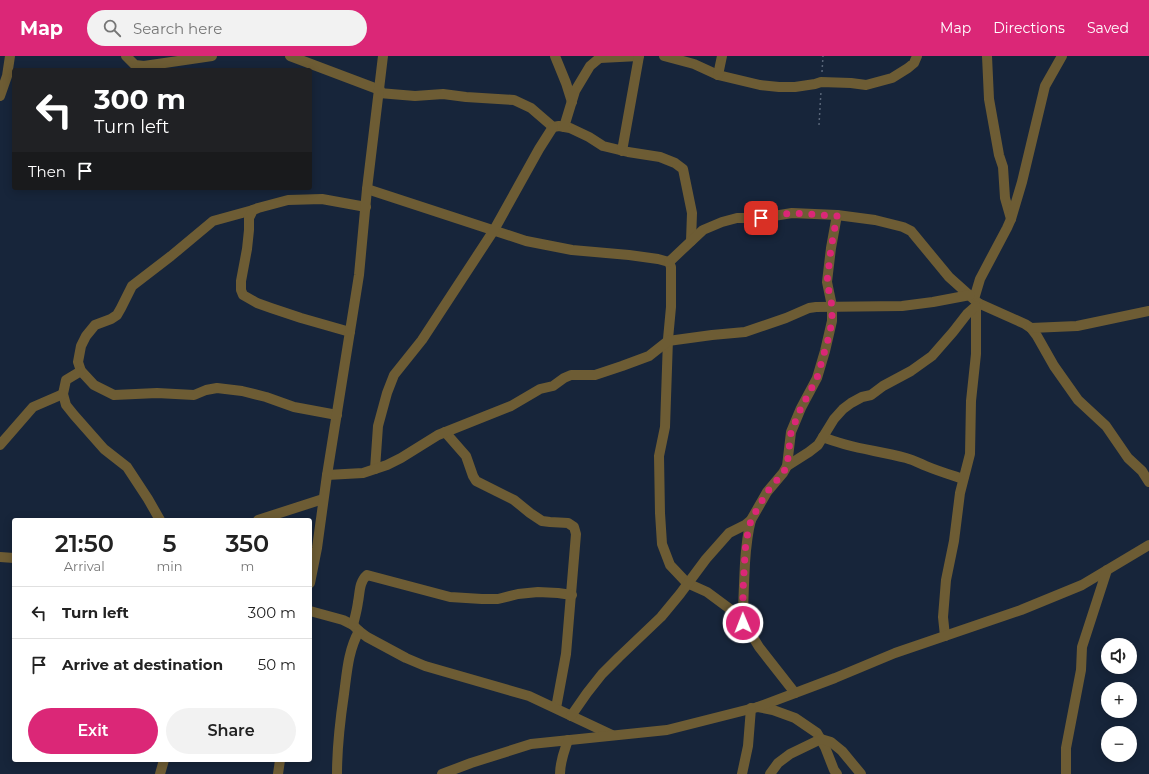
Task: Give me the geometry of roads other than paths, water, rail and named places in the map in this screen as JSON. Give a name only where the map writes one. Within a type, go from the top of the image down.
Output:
[{"type":"street","points":[[0,96],[7,76],[10,56]]},
{"type":"street","points":[[126,56],[135,65],[144,66],[168,64],[212,56]]},
{"type":"street","points":[[290,56],[379,91],[416,96],[443,94],[514,100],[530,108],[558,127],[570,128],[603,146],[622,151],[660,157],[676,163],[683,169],[692,213],[691,241]]},
{"type":"street","points":[[312,573],[359,275],[367,189],[383,56]]},
{"type":"street","points":[[555,56],[572,102]]},
{"type":"street","points":[[375,469],[378,426],[394,376],[422,340],[494,230],[539,149],[558,127],[572,102],[575,91],[590,66],[601,57],[639,56],[622,151]]},
{"type":"street","points":[[664,56],[694,64],[718,75],[760,86],[779,87],[796,87],[821,82],[866,85],[892,78],[914,63],[917,56]]},
{"type":"street","points":[[718,75],[722,56]]},
{"type":"street","points":[[987,56],[989,99],[999,155],[1003,167],[1005,198],[1011,219]]},
{"type":"street","points":[[944,636],[943,617],[946,580],[954,541],[959,499],[970,454],[971,401],[976,354],[975,301],[980,279],[1011,219],[1022,182],[1045,86],[1062,56]]},
{"type":"street","points":[[367,189],[526,241],[572,250],[629,255],[669,262]]},
{"type":"street","points":[[337,415],[294,407],[266,397],[242,391],[217,388],[206,390],[194,395],[157,393],[114,395],[94,385],[81,371],[78,362],[81,346],[86,336],[95,325],[111,319],[116,315],[132,286],[213,221],[288,200],[322,199],[366,207]]},
{"type":"street","points":[[253,210],[249,218],[249,237],[241,281],[241,290],[243,295],[264,306],[350,332]]},
{"type":"street","points":[[669,262],[703,230],[722,222],[737,218],[761,218],[792,213],[875,220],[903,227],[911,231],[949,276],[975,301],[1031,328],[1054,366],[1078,400],[1106,426],[1128,458],[1142,471],[1149,482]]},
{"type":"street","points":[[743,623],[746,541],[751,520],[767,492],[787,466],[791,432],[801,408],[817,378],[829,336],[832,321],[832,306],[827,282],[837,216]]},
{"type":"street","points":[[669,262],[671,267],[671,300],[665,427],[659,456],[662,544],[670,565],[687,583],[707,592],[734,612],[795,693]]},
{"type":"street","points":[[327,476],[363,473],[387,465],[438,435],[512,406],[540,390],[553,386],[564,378],[571,375],[602,374],[649,356],[668,341],[745,332],[809,308],[816,307],[902,306],[933,302],[975,301]]},
{"type":"street","points":[[787,466],[810,452],[818,445],[834,419],[843,409],[862,397],[871,395],[883,386],[911,371],[932,356],[953,332],[975,301]]},
{"type":"street","points":[[1031,328],[1078,326],[1149,311]]},
{"type":"street","points":[[81,371],[66,380],[64,394],[66,405],[104,449],[127,467],[159,518]]},
{"type":"street","points":[[0,445],[4,434],[32,407],[64,394]]},
{"type":"street","points":[[445,432],[466,456],[476,481],[514,500],[542,521],[568,523],[574,527],[576,534],[572,595],[565,661],[556,708]]},
{"type":"street","points":[[823,437],[837,443],[856,448],[907,458],[964,479]]},
{"type":"street","points":[[264,518],[323,499]]},
{"type":"street","points":[[571,716],[602,674],[661,616],[680,594],[706,559],[729,533],[745,525],[751,520]]},
{"type":"street","points":[[442,774],[531,744],[667,730],[755,708],[895,653],[1021,610],[1075,588],[1149,545]]},
{"type":"street","points":[[0,557],[12,558]]},
{"type":"street","points":[[1066,774],[1066,748],[1081,670],[1082,647],[1107,570]]},
{"type":"street","points":[[337,774],[339,726],[347,665],[356,628],[360,586],[367,575],[450,597],[498,599],[518,594],[538,592],[572,595]]},
{"type":"street","points":[[312,612],[343,620],[406,658],[425,666],[529,696],[612,735]]},
{"type":"street","points":[[755,708],[773,710],[795,718],[817,733],[837,774]]},
{"type":"street","points":[[744,773],[755,708]]},
{"type":"street","points":[[560,774],[561,760],[568,740]]},
{"type":"street","points":[[770,774],[778,763],[790,754],[821,740],[831,742],[842,751],[861,774]]},
{"type":"street","points":[[160,774],[163,762]]},
{"type":"street","points":[[278,774],[280,762]]}]
